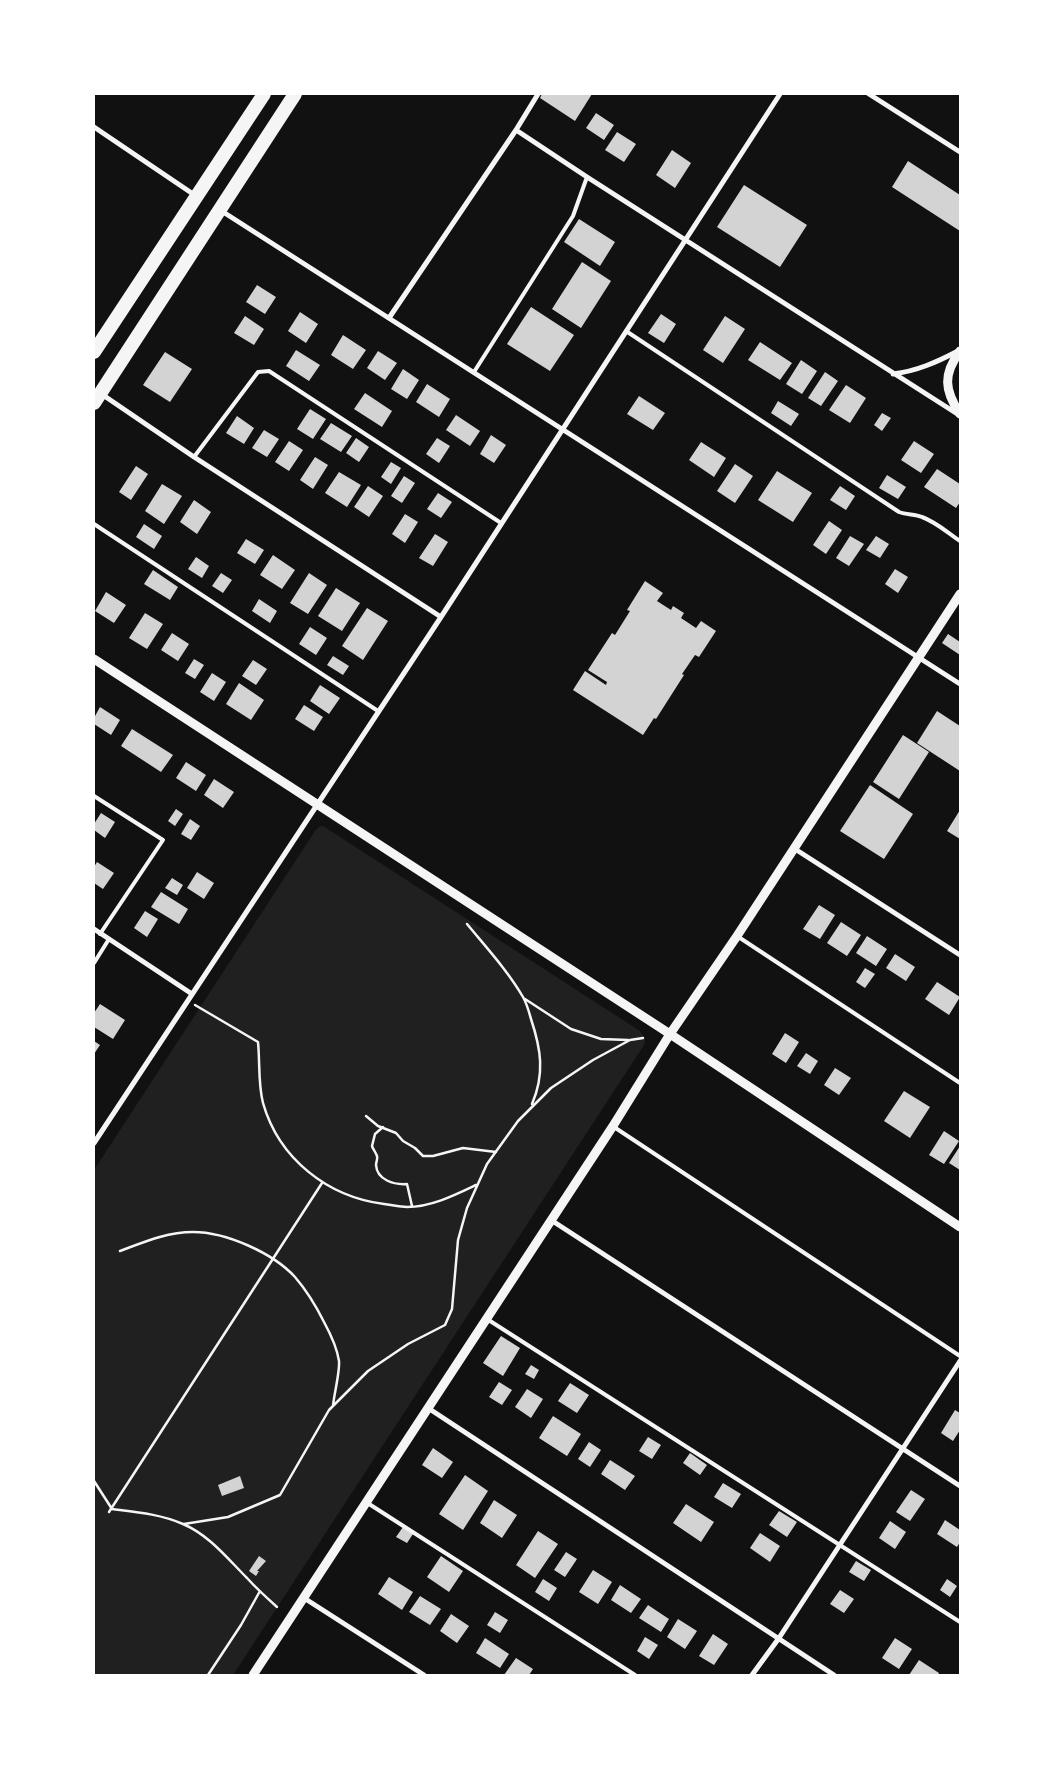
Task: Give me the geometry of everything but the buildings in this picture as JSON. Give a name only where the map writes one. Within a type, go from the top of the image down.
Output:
[{"type":"highway","points":[[94,352],[264,94]]},
{"type":"highway","points":[[97,398],[296,94]]},
{"type":"street","points":[[389,318],[516,130],[538,94]]},
{"type":"street","points":[[94,1143],[441,617],[780,94]]},
{"type":"street","points":[[868,94],[960,152]]},
{"type":"street","points":[[94,127],[197,196]]},
{"type":"street","points":[[516,130],[893,374],[960,415]]},
{"type":"street","points":[[219,210],[960,684]]},
{"type":"street","points":[[893,374],[910,372],[924,367],[960,350]]},
{"type":"street","points":[[960,350],[950,367],[948,390],[951,400],[960,415]]},
{"type":"street","points":[[97,398],[194,456],[441,617]]},
{"type":"street","points":[[253,1675],[613,1126],[670,1034],[795,849],[960,594]]},
{"type":"street","points":[[94,659],[670,1034],[960,1227]]},
{"type":"street","points":[[795,849],[960,955]]},
{"type":"street","points":[[94,930],[192,994]]},
{"type":"street","points":[[551,1220],[960,1486]]},
{"type":"street","points":[[752,1675],[779,1638],[960,1361]]},
{"type":"street","points":[[428,1408],[834,1675]]},
{"type":"street","points":[[304,1598],[424,1675]]},
{"type":"lane","points":[[474,372],[573,216],[587,177]]},
{"type":"lane","points":[[626,331],[899,512],[908,516],[926,518],[960,540]]},
{"type":"lane","points":[[194,456],[258,372],[269,371],[501,523]]},
{"type":"lane","points":[[94,524],[378,711]]},
{"type":"lane","points":[[94,796],[163,840],[100,934]]},
{"type":"lane","points":[[737,936],[960,1083]]},
{"type":"lane","points":[[94,963],[109,939]]},
{"type":"lane","points":[[613,1126],[960,1356]]},
{"type":"lane","points":[[487,1319],[960,1622]]},
{"type":"lane","points":[[366,1502],[636,1675]]},
{"type":"path","points":[[467,924],[511,979],[523,998],[541,1050],[541,1072],[538,1092],[532,1106]]},
{"type":"path","points":[[523,998],[570,1029],[601,1039],[630,1040],[642,1038]]},
{"type":"path","points":[[188,1001],[258,1042],[263,1102],[270,1122],[282,1145],[306,1170],[322,1183],[348,1196],[378,1203],[412,1206],[432,1203],[477,1184]]},
{"type":"path","points":[[184,1524],[228,1517],[280,1495],[332,1407],[368,1371],[408,1344],[440,1329],[448,1320],[452,1309],[458,1240],[467,1208],[477,1184],[496,1152],[518,1121],[563,1079],[630,1040]]},
{"type":"path","points":[[366,1116],[378,1126],[396,1133],[419,1153],[428,1157],[463,1148],[496,1152]]},
{"type":"path","points":[[383,1127],[372,1140],[372,1146],[377,1155],[376,1165],[378,1173],[390,1182],[399,1185],[407,1184],[412,1206]]},
{"type":"path","points":[[109,1512],[274,1260],[322,1183]]},
{"type":"path","points":[[120,1251],[169,1234],[214,1233],[235,1239],[274,1260],[294,1276],[314,1303],[330,1335],[339,1361],[332,1407]]},
{"type":"path","points":[[94,1481],[112,1508],[169,1518],[184,1524],[207,1538],[277,1607]]},
{"type":"path","points":[[208,1675],[241,1625],[260,1591]]},
{"type":"shaded area","points":[[323,826],[640,1031],[645,1039],[644,1045],[233,1675],[94,1675],[94,1170],[315,831]]}]
